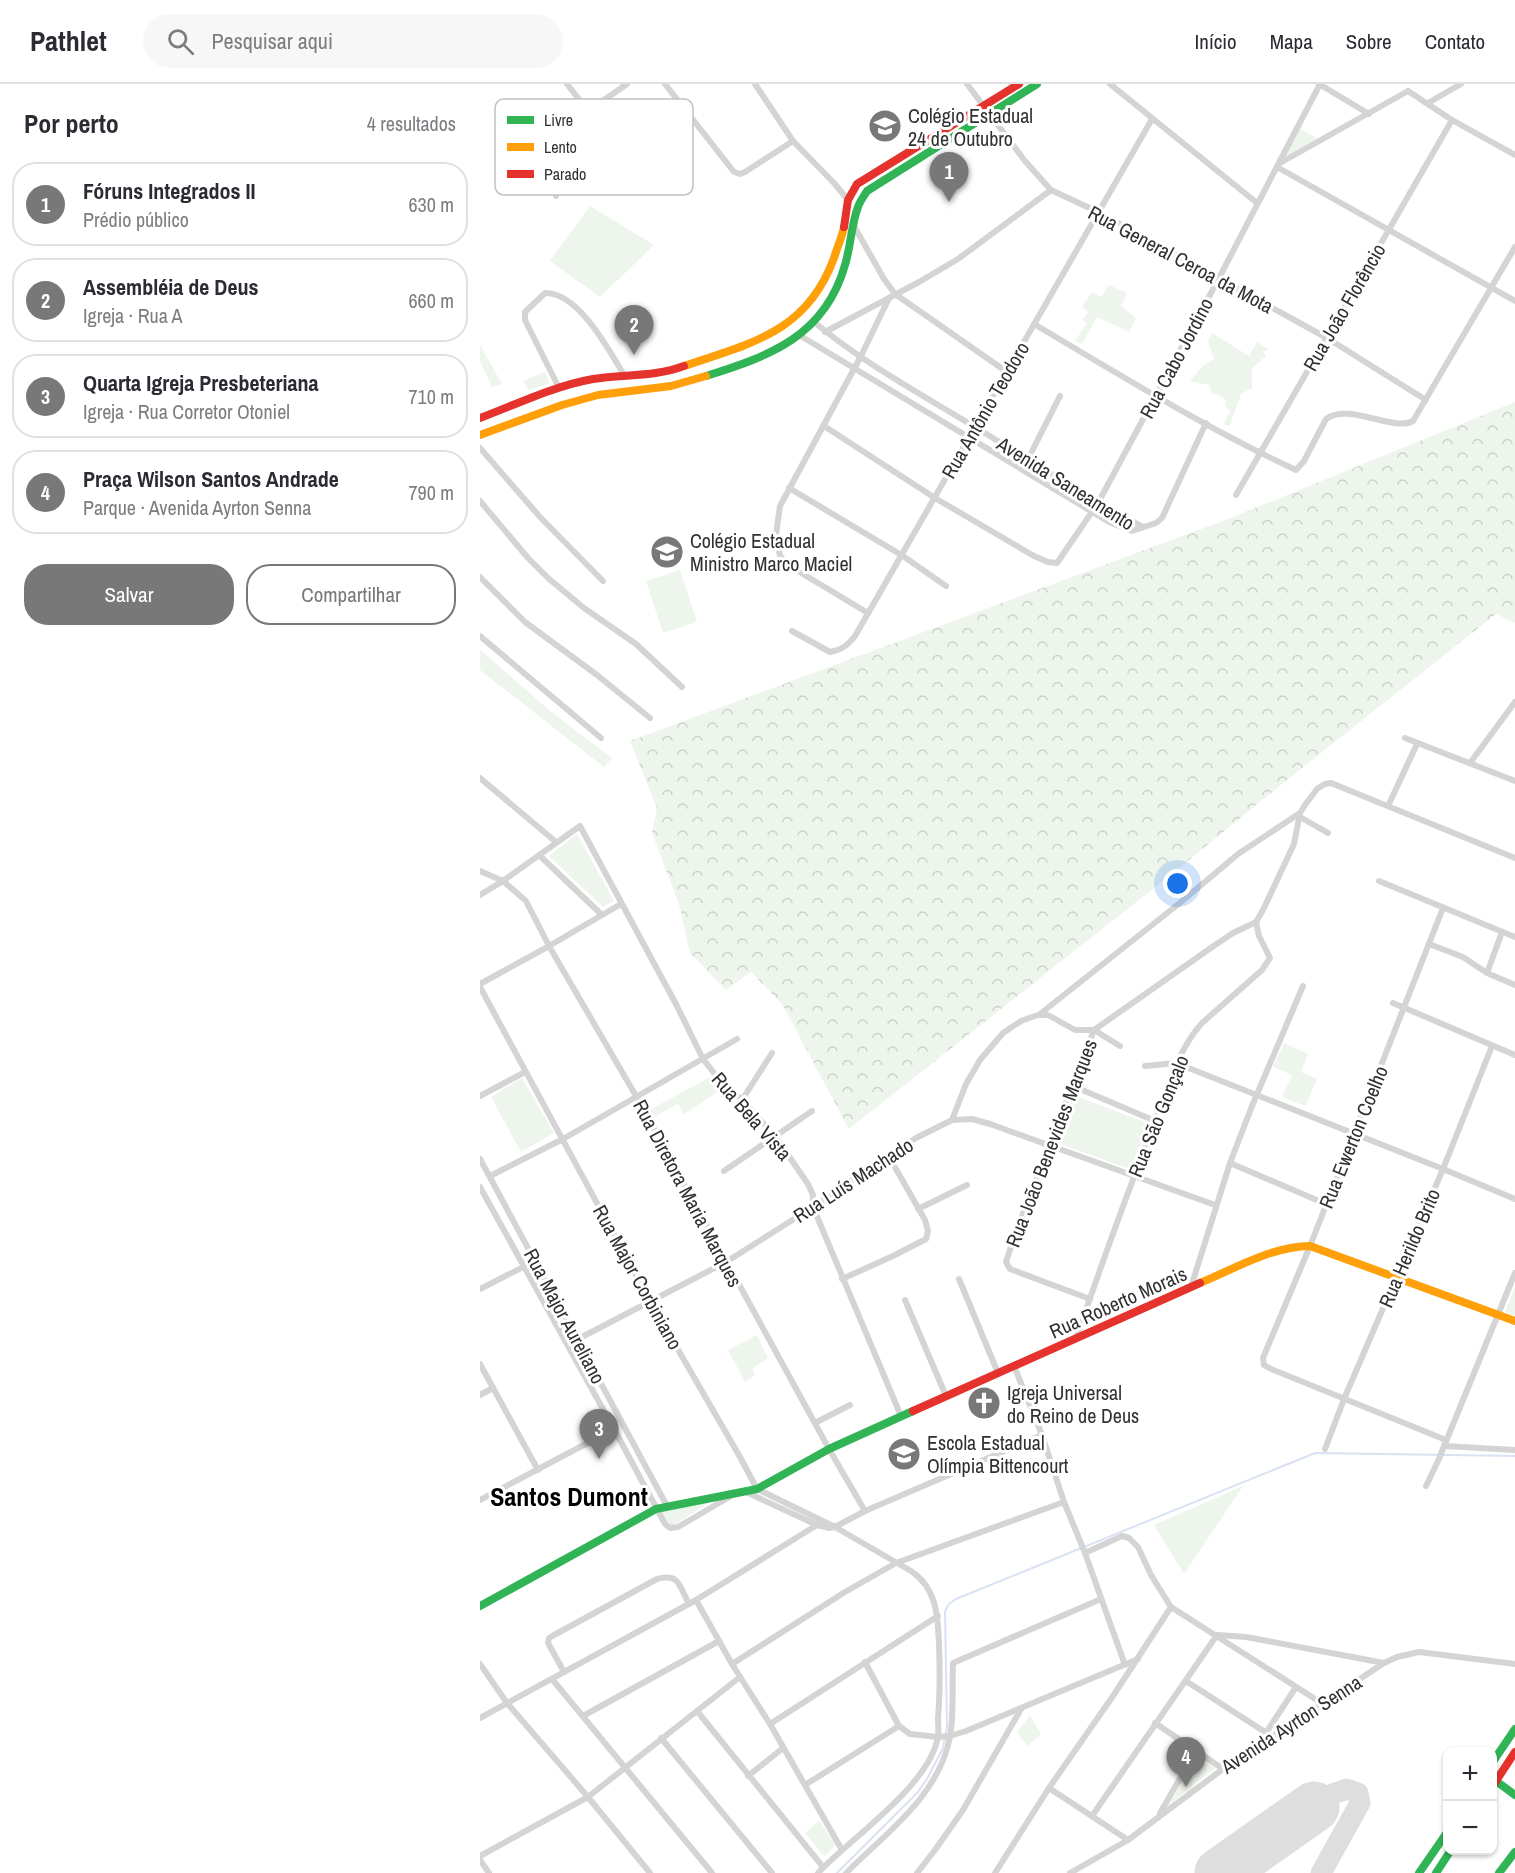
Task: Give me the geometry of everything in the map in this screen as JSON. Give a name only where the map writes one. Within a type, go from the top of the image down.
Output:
[{"type":"main road","points":[[480,418],[559,388],[593,379],[668,372],[734,350],[773,333],[803,311],[814,298],[828,274],[843,232],[848,200],[855,186],[1019,84]]},
{"type":"main road","points":[[480,435],[562,405],[598,395],[671,386],[751,362],[799,335],[814,322],[832,298],[839,284],[858,206],[869,188],[1037,84]]},
{"type":"main road","points":[[668,372],[667,380],[671,386]]},
{"type":"main road","points":[[648,375],[652,381],[648,390]]},
{"type":"main road","name":"Rua Roberto Morais","points":[[480,1606],[656,1509],[757,1489],[829,1449],[901,1416],[1281,1249],[1310,1246],[1515,1321]]},
{"type":"main road","points":[[1497,1756],[1515,1730]]},
{"type":"main road","points":[[1497,1779],[1515,1752]]},
{"type":"main road","points":[[1497,1786],[1515,1795]]},
{"type":"main road","points":[[1419,1873],[1443,1838]]},
{"type":"main road","points":[[1499,1873],[1515,1852]]},
{"type":"main road","points":[[1436,1873],[1448,1855]]},
{"type":"street","points":[[567,84],[579,99]]},
{"type":"street","points":[[601,99],[627,84]]},
{"type":"street","points":[[665,84],[677,99]]},
{"type":"street","points":[[755,84],[793,141],[848,200]]},
{"type":"street","name":"Rua General Ceroa da Mota","points":[[967,84],[1034,172],[1051,190],[1098,212],[1327,338],[1426,400]]},
{"type":"street","points":[[1110,84],[1257,203]]},
{"type":"street","points":[[1319,84],[1369,114]]},
{"type":"street","name":"Rua Cabo Jordino","points":[[935,498],[1034,556],[1047,562],[1057,563],[1098,503],[1219,278],[1319,84]]},
{"type":"street","points":[[1428,103],[1461,84]]},
{"type":"street","points":[[1278,165],[1369,114],[1408,88],[1452,120],[1515,155]]},
{"type":"street","name":"Rua Antônio Teodoro","points":[[792,631],[830,652],[842,649],[851,642],[903,556],[1152,118]]},
{"type":"street","points":[[693,120],[734,172],[740,174],[793,141]]},
{"type":"street","name":"Rua João Florêncio","points":[[1236,495],[1452,120]]},
{"type":"street","points":[[1278,165],[1515,301]]},
{"type":"street","points":[[825,332],[958,259],[1051,190]]},
{"type":"street","points":[[854,226],[892,296],[1007,372]]},
{"type":"street","points":[[1034,324],[1155,395],[1260,453],[1296,470],[1305,461],[1329,417],[1339,414],[1409,423],[1413,421],[1515,247]]},
{"type":"street","points":[[559,388],[525,320],[525,312],[543,294],[549,292],[589,319],[624,375]]},
{"type":"street","points":[[868,613],[790,567],[780,556],[776,535],[780,506],[892,296]]},
{"type":"street","name":"Avenida Saneamento","points":[[814,322],[839,344],[1098,503],[1143,527]]},
{"type":"street","name":"Avenida Saneamento","points":[[799,335],[1092,512],[1128,531],[1143,527]]},
{"type":"street","points":[[907,400],[913,389]]},
{"type":"street","points":[[1028,459],[1060,396]]},
{"type":"street","points":[[1143,527],[1155,524],[1164,515],[1206,423]]},
{"type":"street","points":[[824,426],[935,498]]},
{"type":"street","points":[[480,448],[540,517],[603,581]]},
{"type":"street","points":[[789,488],[903,556],[946,586]]},
{"type":"street","points":[[480,501],[548,578],[584,608],[642,648],[682,687]]},
{"type":"street","points":[[480,577],[525,622],[597,675],[650,718]]},
{"type":"street","points":[[480,636],[601,738]]},
{"type":"street","points":[[1470,763],[1514,705]]},
{"type":"street","points":[[1405,738],[1515,781]]},
{"type":"street","points":[[1388,806],[1416,744]]},
{"type":"street","points":[[480,778],[556,842],[480,895]]},
{"type":"street","points":[[1256,922],[1294,844],[1300,815],[1305,804],[1317,789],[1325,784],[1331,783],[1515,858]]},
{"type":"street","points":[[1300,815],[1328,834]]},
{"type":"street","points":[[1215,1206],[980,1121],[952,1120],[966,1084],[992,1044],[1003,1033],[1013,1025],[1038,1015],[1238,854],[1300,815]]},
{"type":"street","name":"Rua Bela Vista","points":[[556,842],[580,826],[703,1059],[718,1078],[775,1136],[808,1184],[813,1195],[813,1207],[901,1416]]},
{"type":"street","points":[[539,855],[601,914]]},
{"type":"street","points":[[480,871],[503,880]]},
{"type":"street","name":"Rua Diretora Maria Marques","points":[[503,880],[526,901],[865,1511]]},
{"type":"street","points":[[1378,880],[1515,937]]},
{"type":"street","points":[[480,985],[621,904]]},
{"type":"street","name":"Rua Ewerton Coelho","points":[[1344,1399],[1264,1365],[1263,1358],[1310,1246],[1443,908]]},
{"type":"street","name":"Rua João Benevides Marques","points":[[1090,1299],[1010,1269],[1007,1256],[1094,1030],[1233,933],[1256,922]]},
{"type":"street","name":"Rua São Gonçalo","points":[[1076,1339],[1176,1063],[1202,1023],[1262,970],[1270,958],[1259,936],[1256,922]]},
{"type":"street","points":[[1487,973],[1502,932]]},
{"type":"street","points":[[1429,944],[1472,961],[1487,973],[1515,986]]},
{"type":"street","name":"Rua Major Corbiniano","points":[[480,985],[650,1301],[757,1489]]},
{"type":"street","points":[[1191,1287],[1230,1163],[1304,986]]},
{"type":"street","points":[[1393,1003],[1515,1055]]},
{"type":"street","points":[[1038,1015],[1048,1015],[1075,1030],[1094,1030],[1120,1046]]},
{"type":"street","points":[[490,1176],[563,1139],[737,1039]]},
{"type":"street","name":"Rua Herildo Brito","points":[[1324,1449],[1443,1169],[1492,1046]]},
{"type":"street","points":[[742,1100],[772,1053]]},
{"type":"street","points":[[1146,1066],[1176,1063],[1515,1199]]},
{"type":"street","points":[[480,1096],[525,1072]]},
{"type":"street","points":[[1073,1086],[1155,1121]]},
{"type":"street","points":[[724,1171],[812,1111]]},
{"type":"street","name":"Rua Luís Machado","points":[[578,1339],[726,1262],[813,1207],[888,1155],[952,1120]]},
{"type":"street","points":[[842,1279],[926,1239],[927,1224],[888,1155]]},
{"type":"street","name":"Rua Major Aureliano","points":[[480,1159],[667,1506]]},
{"type":"street","points":[[1230,1163],[1326,1204]]},
{"type":"street","points":[[918,1209],[967,1185]]},
{"type":"street","name":"Rua Major Aureliano","points":[[480,1187],[665,1524],[670,1528],[678,1527],[733,1495]]},
{"type":"street","points":[[480,1289],[535,1261]]},
{"type":"street","points":[[1426,1486],[1515,1273]]},
{"type":"street","points":[[959,1279],[998,1373]]},
{"type":"street","points":[[904,1300],[946,1396]]},
{"type":"street","points":[[480,1364],[538,1470]]},
{"type":"street","points":[[1014,1366],[1042,1435],[1064,1502],[1125,1665]]},
{"type":"street","points":[[480,1395],[493,1388]]},
{"type":"street","points":[[1344,1399],[1445,1443],[1515,1450]]},
{"type":"street","points":[[815,1423],[850,1405]]},
{"type":"street","points":[[480,1500],[614,1429]]},
{"type":"street","points":[[746,1492],[817,1525],[835,1527],[865,1511],[1042,1435]]},
{"type":"street","points":[[757,1489],[835,1527],[920,1576],[931,1592],[938,1616],[940,1680],[938,1737],[923,1770],[910,1787],[818,1873]]},
{"type":"street","points":[[732,1664],[845,1592],[897,1563],[1064,1502]]},
{"type":"street","points":[[480,1718],[696,1600],[817,1525]]},
{"type":"street","points":[[1084,1553],[1122,1536],[1129,1538],[1138,1547],[1170,1607],[1323,1704]]},
{"type":"street","points":[[564,1672],[549,1643],[549,1638],[554,1635],[657,1579],[669,1576],[676,1579],[689,1604]]},
{"type":"street","points":[[850,1872],[898,1824],[927,1790],[940,1768],[950,1736],[953,1663],[1101,1599]]},
{"type":"street","points":[[696,1600],[842,1850]]},
{"type":"street","points":[[995,1873],[1049,1788],[1138,1659],[1170,1607]]},
{"type":"street","points":[[770,1724],[938,1616]]},
{"type":"street","points":[[1217,1635],[1246,1637],[1384,1663]]},
{"type":"street","points":[[1092,1816],[1217,1635]]},
{"type":"street","points":[[583,1716],[719,1641]]},
{"type":"street","name":"Avenida Ayrton Senna","points":[[1070,1873],[1128,1840],[1269,1735],[1323,1704],[1384,1663],[1419,1652],[1502,1661],[1515,1665]]},
{"type":"street","points":[[865,1662],[899,1726],[910,1734],[938,1737],[966,1731],[1138,1659]]},
{"type":"street","points":[[480,1664],[507,1704],[650,1873]]},
{"type":"street","points":[[489,1873],[480,1858],[588,1797],[740,1677]]},
{"type":"street","points":[[552,1679],[712,1873]]},
{"type":"street","points":[[1186,1681],[1269,1735],[1296,1688]]},
{"type":"street","points":[[917,1873],[963,1810],[1021,1709]]},
{"type":"street","points":[[697,1711],[823,1867]]},
{"type":"street","points":[[1155,1724],[1223,1769]]},
{"type":"street","points":[[804,1785],[899,1726]]},
{"type":"street","points":[[661,1738],[772,1873]]},
{"type":"street","points":[[748,1776],[783,1748]]},
{"type":"street","points":[[1158,1816],[1196,1751]]},
{"type":"street","points":[[1049,1788],[1128,1840]]},
{"type":"green space","points":[[1300,128],[1318,139],[1285,157]]},
{"type":"green space","points":[[590,206],[654,245],[600,297],[550,261]]},
{"type":"green space","points":[[1109,285],[1127,293],[1121,306],[1136,318],[1129,332],[1097,317],[1082,344],[1075,341],[1087,323],[1082,320],[1088,312],[1082,307],[1092,292],[1101,297]]},
{"type":"green space","points":[[1212,333],[1249,356],[1257,342],[1268,349],[1264,352],[1266,356],[1252,368],[1252,388],[1241,394],[1229,427],[1224,424],[1230,411],[1225,405],[1226,400],[1219,395],[1212,394],[1209,385],[1190,381],[1203,366],[1214,359],[1208,341]]},
{"type":"green space","points":[[480,345],[502,384],[492,387],[480,361]]},
{"type":"green space","points":[[545,372],[550,383],[528,390],[523,381]]},
{"type":"green space","points":[[1515,402],[1515,623],[1496,614],[849,1129],[782,1004],[751,972],[726,990],[690,953],[679,904],[652,833],[657,808],[630,741],[1228,519]]},
{"type":"green space","points":[[680,570],[697,622],[663,633],[646,581]]},
{"type":"green space","points":[[480,650],[554,714],[612,758],[604,767],[480,670]]},
{"type":"green space","points":[[577,834],[614,901],[603,907],[549,856]]},
{"type":"green space","points":[[1284,1043],[1308,1054],[1301,1072],[1317,1079],[1305,1106],[1282,1097],[1292,1075],[1273,1067]]},
{"type":"green space","points":[[712,1076],[722,1089],[684,1114],[678,1104],[652,1118],[648,1111]]},
{"type":"green space","points":[[522,1078],[554,1133],[521,1152],[491,1097]]},
{"type":"green space","points":[[1073,1095],[1150,1124],[1132,1170],[1055,1142]]},
{"type":"green space","points":[[1515,1287],[1515,1316],[1505,1312]]},
{"type":"green space","points":[[757,1335],[768,1358],[753,1368],[755,1375],[745,1382],[728,1350]]},
{"type":"green space","points":[[1243,1486],[1184,1574],[1154,1525]]},
{"type":"green space","points":[[708,1503],[674,1525],[669,1525],[658,1510]]},
{"type":"green space","points":[[1030,1715],[1041,1734],[1027,1746],[1017,1732]]},
{"type":"green space","points":[[1197,1756],[1215,1768],[1169,1805]]},
{"type":"green space","points":[[819,1821],[836,1845],[824,1856],[805,1833]]},
{"type":"waterway","points":[[837,1873],[918,1792],[943,1748],[947,1727],[945,1611],[956,1599],[1315,1453],[1515,1456]]},
{"type":"taxiway","points":[[1314,1807],[1333,1794],[1347,1789],[1358,1793],[1360,1803],[1321,1873]]},
{"type":"runway","points":[[1220,1873],[1314,1807]]},
{"type":"traffic: fast","points":[[706,376],[773,351],[792,340],[824,309],[836,289],[845,265],[856,214],[867,191],[1037,84]]},
{"type":"traffic: fast","points":[[480,1606],[656,1509],[757,1489],[829,1449],[913,1411]]},
{"type":"traffic: fast","points":[[1497,1756],[1515,1729]]},
{"type":"traffic: fast","points":[[1497,1782],[1515,1795]]},
{"type":"traffic: fast","points":[[1419,1873],[1443,1838]]},
{"type":"traffic: fast","points":[[1499,1873],[1515,1852]]},
{"type":"traffic: fast","points":[[1436,1873],[1448,1855]]},
{"type":"traffic: slow","points":[[684,366],[754,341],[793,319],[809,303],[823,283],[844,227]]},
{"type":"traffic: slow","points":[[480,435],[562,405],[598,395],[671,386],[706,376]]},
{"type":"traffic: slow","points":[[1200,1283],[1268,1254],[1310,1246],[1515,1321]]},
{"type":"traffic: jam","points":[[844,227],[848,200],[857,184],[1019,84]]},
{"type":"traffic: jam","points":[[480,418],[578,382],[662,372],[684,366]]},
{"type":"traffic: jam","points":[[913,1411],[1200,1283]]},
{"type":"traffic: jam","points":[[1497,1779],[1515,1752]]},
{"type":"place","name":"Colégio Estadual 24 de Outubro","points":[[885,126]]},
{"type":"place","name":"Fóruns Integrados II","points":[[949,202]]},
{"type":"place","name":"Assembléia de Deus","points":[[634,355]]},
{"type":"place","name":"Colégio Estadual Ministro Marco Maciel","points":[[667,552]]},
{"type":"place","name":"Igreja Universal do Reino de Deus","points":[[984,1403]]},
{"type":"place","name":"Escola Estadual Olímpia Bittencourt","points":[[904,1454]]},
{"type":"place","name":"Quarta Igreja Presbeteriana","points":[[599,1459]]},
{"type":"place","name":"Praça Wilson Santos Andrade","points":[[1186,1787]]},
{"type":"district","name":"Santos Dumont","points":[[569,1496]]}]
